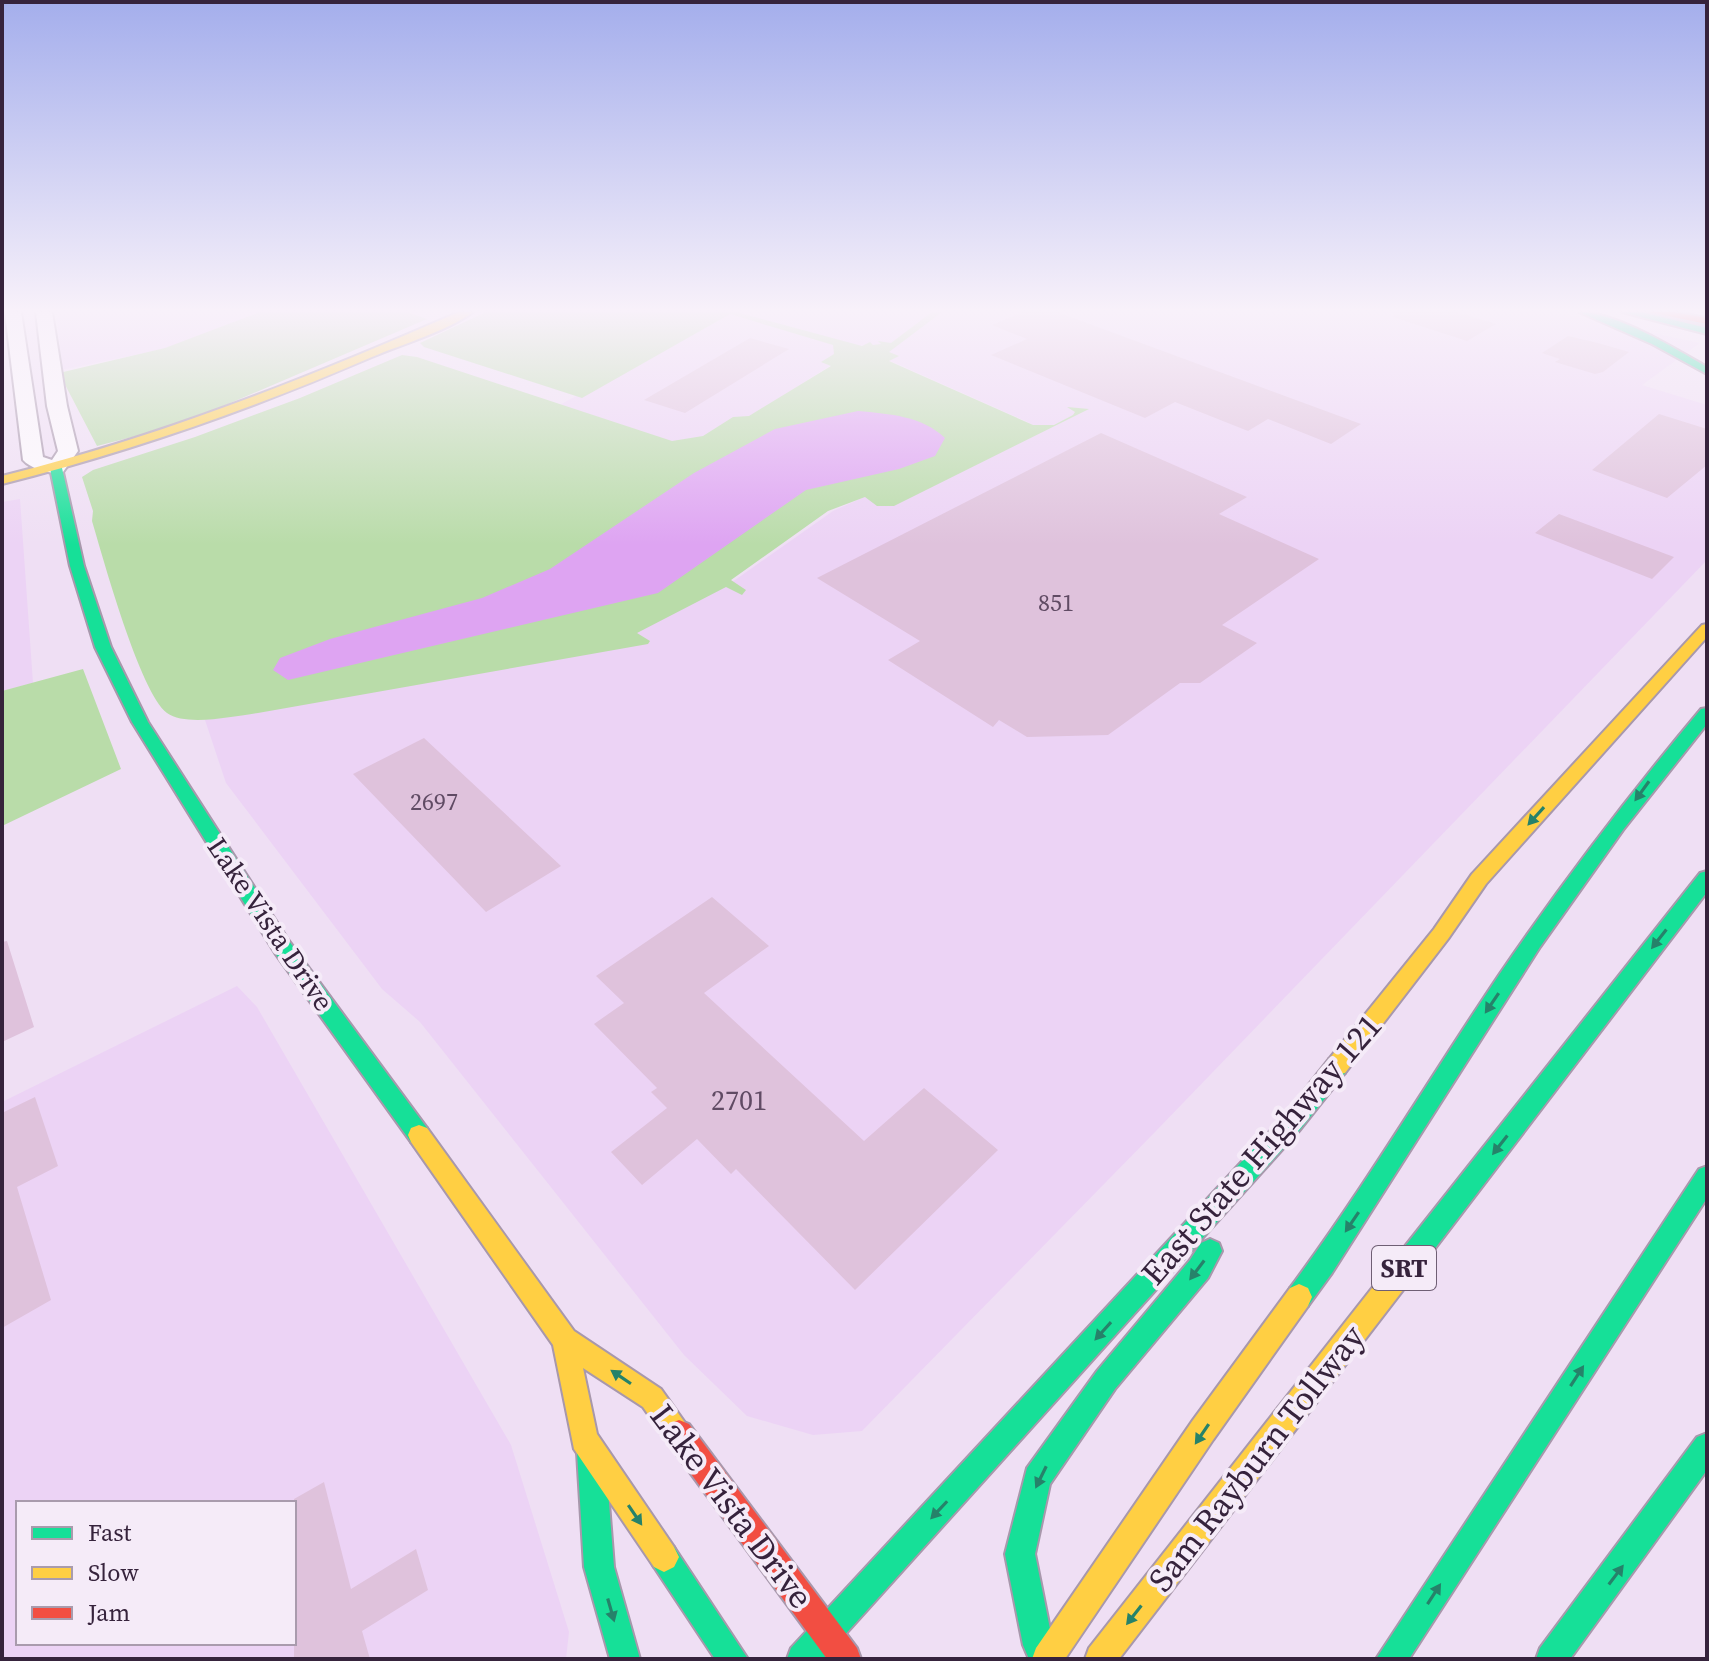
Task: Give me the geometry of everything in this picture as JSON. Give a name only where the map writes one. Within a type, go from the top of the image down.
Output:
[{"type":"main road","points":[[2,480],[56,468],[228,416],[289,390]]},
{"type":"main road","name":"Lake Vista Drive","points":[[56,468],[77,566],[103,647],[140,722],[282,947],[487,1227],[565,1340],[652,1398],[846,1659]]},
{"type":"main road","name":"East State Highway 121","points":[[802,1659],[1283,1133],[1441,934],[1479,879],[1707,628]]},
{"type":"main road","points":[[1216,1242],[1199,1269],[1106,1380],[1037,1478],[1020,1554],[1038,1645],[1046,1659],[1255,1357],[1354,1221],[1426,1102],[1558,905],[1666,759],[1707,713]]},
{"type":"main road","name":"Sam Rayburn Tollway","points":[[1100,1659],[1707,878]]},
{"type":"main road","points":[[1233,1215],[1283,1133]]},
{"type":"main road","points":[[1391,1659],[1707,1177]]},
{"type":"main road","name":"Lake Vista Drive","points":[[565,1340],[584,1439],[733,1659]]},
{"type":"main road","points":[[1551,1659],[1707,1447]]},
{"type":"main road","points":[[591,1450],[599,1567],[625,1659]]},
{"type":"street","points":[[23,390],[33,460],[56,468]]},
{"type":"street","name":"Lake Vista Drive","points":[[55,390],[68,451],[56,468]]},
{"type":"shaded area","points":[[588,390],[793,390],[694,453],[556,407]]},
{"type":"shaded area","points":[[955,390],[1657,390],[1707,405],[1707,560],[862,1431],[813,1435],[747,1416],[684,1355],[420,1022],[382,989],[226,783],[202,711],[642,629],[735,580],[833,511],[1030,423]]},
{"type":"shaded area","points":[[858,411],[916,421],[945,438],[935,456],[899,469],[806,490],[658,593],[288,680],[273,670],[280,658],[330,639],[482,598],[550,569],[694,473],[775,429]]},
{"type":"shaded area","points":[[20,499],[33,683],[2,691],[2,502]]},
{"type":"shaded area","points":[[237,986],[257,1007],[511,1445],[569,1632],[566,1659],[2,1659],[2,1102]]},
{"type":"green space","points":[[68,390],[262,390],[179,425],[97,446]]},
{"type":"green space","points":[[320,390],[516,390],[672,441],[703,436],[733,417],[749,416],[792,390],[953,390],[1033,425],[1054,425],[1073,415],[1075,412],[1067,407],[1089,409],[894,506],[877,506],[865,497],[828,511],[731,580],[746,590],[742,595],[726,587],[637,633],[650,641],[648,644],[237,716],[198,720],[167,713],[156,701],[145,680],[105,564],[82,477],[93,470],[195,437]]},
{"type":"green space","points":[[556,390],[597,390],[582,398]]},
{"type":"green space","points":[[83,669],[121,769],[2,826],[2,691]]},
{"type":"building","points":[[662,390],[723,390],[685,413],[644,400]]},
{"type":"building","points":[[1075,390],[1267,390],[1361,424],[1331,444],[1268,419],[1248,431],[1175,402],[1145,418]]},
{"type":"building","points":[[1659,414],[1707,429],[1707,465],[1667,498],[1592,470]]},
{"type":"building","points":[[1101,433],[1247,497],[1219,514],[1319,559],[1222,625],[1257,643],[1200,683],[1180,683],[1108,735],[1027,737],[999,720],[993,727],[888,660],[920,641],[817,578]]},
{"type":"building","points":[[1559,514],[1674,557],[1652,579],[1535,533]]},
{"type":"building","points":[[424,738],[561,866],[486,912],[353,774]]},
{"type":"building","points":[[712,897],[769,946],[704,993],[864,1141],[924,1088],[998,1150],[855,1290],[736,1169],[731,1174],[697,1139],[642,1185],[611,1152],[667,1108],[651,1092],[657,1088],[594,1024],[624,1003],[596,976]]},
{"type":"building","points":[[7,941],[34,1027],[2,1042],[2,942]]},
{"type":"building","points":[[35,1097],[58,1166],[17,1187],[51,1300],[2,1328],[2,1113]]},
{"type":"building","points":[[324,1482],[351,1589],[416,1549],[428,1590],[362,1631],[370,1659],[294,1659],[294,1499]]},
{"type":"traffic: fast","points":[[56,468],[77,566],[103,647],[140,722],[282,947],[419,1135]]},
{"type":"traffic: fast","points":[[1299,1297],[1369,1196],[1560,903],[1646,787],[1707,713]]},
{"type":"traffic: fast","points":[[1411,1259],[1707,878]]},
{"type":"traffic: fast","points":[[802,1659],[1291,1124],[1337,1066]]},
{"type":"traffic: fast","points":[[1391,1659],[1707,1177]]},
{"type":"traffic: fast","points":[[1044,1659],[1038,1645],[1020,1554],[1037,1478],[1106,1380],[1199,1269],[1210,1251]]},
{"type":"traffic: fast","points":[[1551,1659],[1707,1447]]},
{"type":"traffic: fast","points":[[591,1452],[599,1567],[625,1659]]},
{"type":"traffic: fast","points":[[664,1557],[733,1659]]},
{"type":"traffic: slow","points":[[2,480],[122,448],[285,390]]},
{"type":"traffic: slow","points":[[1337,1066],[1441,934],[1479,879],[1707,628]]},
{"type":"traffic: slow","points":[[419,1135],[565,1340],[652,1398],[679,1434]]},
{"type":"traffic: slow","points":[[1100,1659],[1411,1259]]},
{"type":"traffic: slow","points":[[1047,1659],[1203,1430],[1299,1297]]},
{"type":"traffic: slow","points":[[565,1340],[584,1439],[664,1557]]},
{"type":"traffic: jam","points":[[679,1434],[846,1659]]}]
